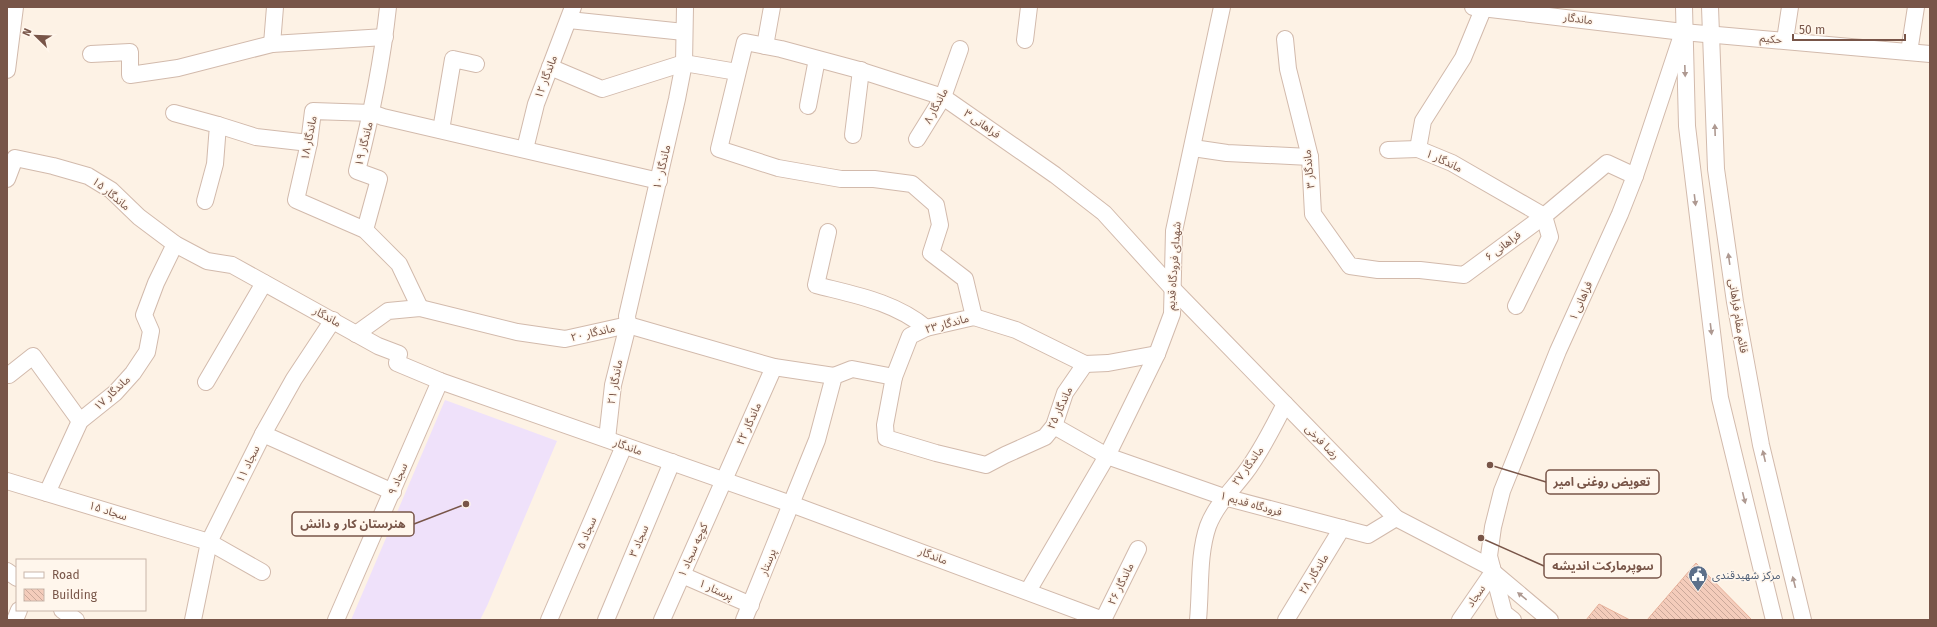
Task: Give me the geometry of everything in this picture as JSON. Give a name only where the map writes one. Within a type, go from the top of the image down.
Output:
[{"type":"street","points":[[8,69],[15,7]]},
{"type":"street","points":[[272,44],[276,7]]},
{"type":"street","points":[[388,7],[385,37],[372,113],[659,181]]},
{"type":"street","name":"ماندگار ۱۰","points":[[628,325],[627,316],[659,181],[684,63],[685,7]]},
{"type":"street","points":[[765,46],[772,7]]},
{"type":"street","points":[[1025,40],[1029,7]]},
{"type":"street","name":"شهدای فرودگاه قدیم","points":[[1028,591],[1106,456],[1157,354],[1172,314],[1174,231],[1222,7]]},
{"type":"street","name":"ماندگار","points":[[1480,7],[1683,32]]},
{"type":"street","name":"ماندگار ۱","points":[[1480,7],[1463,58],[1423,121],[1418,149],[1452,163],[1544,216]]},
{"type":"street","points":[[1684,7],[1683,32],[1687,126],[1720,398],[1774,620]]},
{"type":"street","name":"قائم مقام فراهانی","points":[[1710,7],[1716,169],[1735,302],[1761,445],[1803,620]]},
{"type":"street","points":[[1785,40],[1790,7]]},
{"type":"street","points":[[1909,52],[1916,7]]},
{"type":"street","points":[[571,13],[684,32]]},
{"type":"street","name":"ماندگار ۱۲","points":[[525,149],[536,104],[571,13]]},
{"type":"street","name":"حکیم","points":[[1683,32],[1710,33],[1930,54]]},
{"type":"street","name":"فراهانی ۱","points":[[1493,570],[1490,549],[1502,491],[1558,352],[1620,214],[1635,176],[1683,32]]},
{"type":"street","points":[[91,54],[130,52],[130,76],[178,68],[272,44],[385,37]]},
{"type":"street","name":"ماندگار ۳","points":[[1285,39],[1288,69],[1310,157],[1313,214],[1350,266]]},
{"type":"street","name":"فراهانی ۳","points":[[737,72],[745,42],[861,70],[943,97],[1055,175],[1104,213],[1173,289]]},
{"type":"street","name":"ماندگار ۸","points":[[917,139],[943,97],[960,49]]},
{"type":"street","points":[[808,106],[817,59]]},
{"type":"street","points":[[440,130],[453,60],[476,64]]},
{"type":"street","points":[[550,67],[602,89],[684,63],[737,72]]},
{"type":"street","points":[[853,135],[861,70]]},
{"type":"street","name":"ماندگار ۲۳","points":[[737,72],[719,149],[778,168],[841,179],[874,179],[912,184],[936,205],[940,225],[931,253],[966,279],[974,317],[926,328],[910,336],[894,377],[885,425],[886,438],[986,466]]},
{"type":"street","name":"ماندگار ۱۸","points":[[365,230],[296,200],[309,143],[313,111],[372,113]]},
{"type":"street","points":[[174,113],[256,137],[309,143]]},
{"type":"street","name":"ماندگار ۱۹","points":[[365,230],[379,179],[357,170],[372,113]]},
{"type":"street","points":[[205,200],[215,164],[218,125]]},
{"type":"street","points":[[1193,148],[1227,153],[1310,157]]},
{"type":"street","points":[[1388,150],[1418,149]]},
{"type":"street","name":"ماندگار ۱۵","points":[[7,179],[15,158],[53,166],[88,176],[111,190],[139,217],[175,244]]},
{"type":"street","name":"فراهانی ۶","points":[[1350,266],[1378,270],[1420,270],[1464,275],[1544,216],[1607,163],[1635,176]]},
{"type":"street","points":[[1516,306],[1550,237],[1544,216]]},
{"type":"street","points":[[365,230],[399,264],[420,308]]},
{"type":"street","points":[[828,232],[816,285],[880,301],[915,318],[926,328]]},
{"type":"street","name":"ماندگار","points":[[175,244],[207,261],[232,265],[378,346],[399,354],[397,362],[440,380],[791,504],[1103,620]]},
{"type":"street","name":"ماندگار ۱۷","points":[[47,492],[80,421],[115,393],[133,373],[147,352],[151,330],[144,315],[156,283],[175,244]]},
{"type":"street","points":[[206,382],[264,283]]},
{"type":"street","name":"رضا فرخی","points":[[1173,289],[1396,518],[1493,570]]},
{"type":"street","name":"ماندگار ۲۰","points":[[356,334],[388,311],[420,308],[517,332],[565,339],[628,325],[774,367],[834,376]]},
{"type":"street","points":[[974,317],[1016,330],[1085,364],[1108,363],[1157,354]]},
{"type":"street","name":"سجاد ۱۱","points":[[193,620],[209,542],[263,434],[294,379],[333,320]]},
{"type":"street","name":"ماندگار ۲۱","points":[[606,439],[613,385],[628,325]]},
{"type":"street","points":[[7,374],[9,376],[33,356],[80,421]]},
{"type":"street","name":"ماندگار ۲۵","points":[[986,466],[1005,455],[1045,437],[1054,426],[1065,393],[1085,364]]},
{"type":"street","name":"ماندگار ۲۲","points":[[723,480],[774,367]]},
{"type":"street","points":[[791,504],[817,440],[834,376],[852,368],[894,377]]},
{"type":"street","name":"سجاد ۹","points":[[336,620],[393,492],[440,380]]},
{"type":"street","name":"ماندگار ۲۷","points":[[1198,620],[1201,589],[1200,560],[1208,525],[1224,497],[1245,473],[1261,449],[1285,404]]},
{"type":"street","name":"فرودگاه قدیم ۱","points":[[1054,426],[1106,456],[1224,497],[1368,535],[1396,518]]},
{"type":"street","points":[[263,434],[393,492]]},
{"type":"street","name":"سجاد ۵","points":[[549,620],[624,446]]},
{"type":"street","name":"سجاد ۳","points":[[606,620],[672,462]]},
{"type":"street","name":"کوچه سجاد ۱","points":[[662,620],[723,480]]},
{"type":"street","name":"سجاد ۱۵","points":[[7,481],[209,542],[262,572]]},
{"type":"street","name":"پرستار","points":[[744,620],[791,504]]},
{"type":"street","name":"ماندگار ۲۸","points":[[1286,620],[1342,528]]},
{"type":"street","name":"ماندگار ۲۶","points":[[1103,620],[1138,549]]},
{"type":"street","points":[[1493,570],[1504,613],[1512,620]]},
{"type":"street","points":[[1493,570],[1550,620]]},
{"type":"street","name":"سجاد","points":[[1460,620],[1493,570]]},
{"type":"street","points":[[7,571],[16,577]]},
{"type":"street","name":"پرستار ۱","points":[[682,575],[751,605]]},
{"type":"street","points":[[63,611],[76,620]]},
{"type":"shaded area","points":[[445,400],[557,441],[487,606],[480,620],[351,620]]},
{"type":"building","name":"مرکز شهیدقندی","points":[[1696,563],[1752,620],[1647,620]]},
{"type":"building","points":[[1599,604],[1630,620],[1586,620]]},
{"type":"place","name":"تعویض روغنی امیر","points":[[1490,465]]},
{"type":"place","name":"هنرستان کار و دانش","points":[[466,504]]},
{"type":"place","name":"سوپرمارکت اندیشه","points":[[1481,538]]},
{"type":"place","name":"مرکز شهیدقندی","points":[[1698,592]]}]
